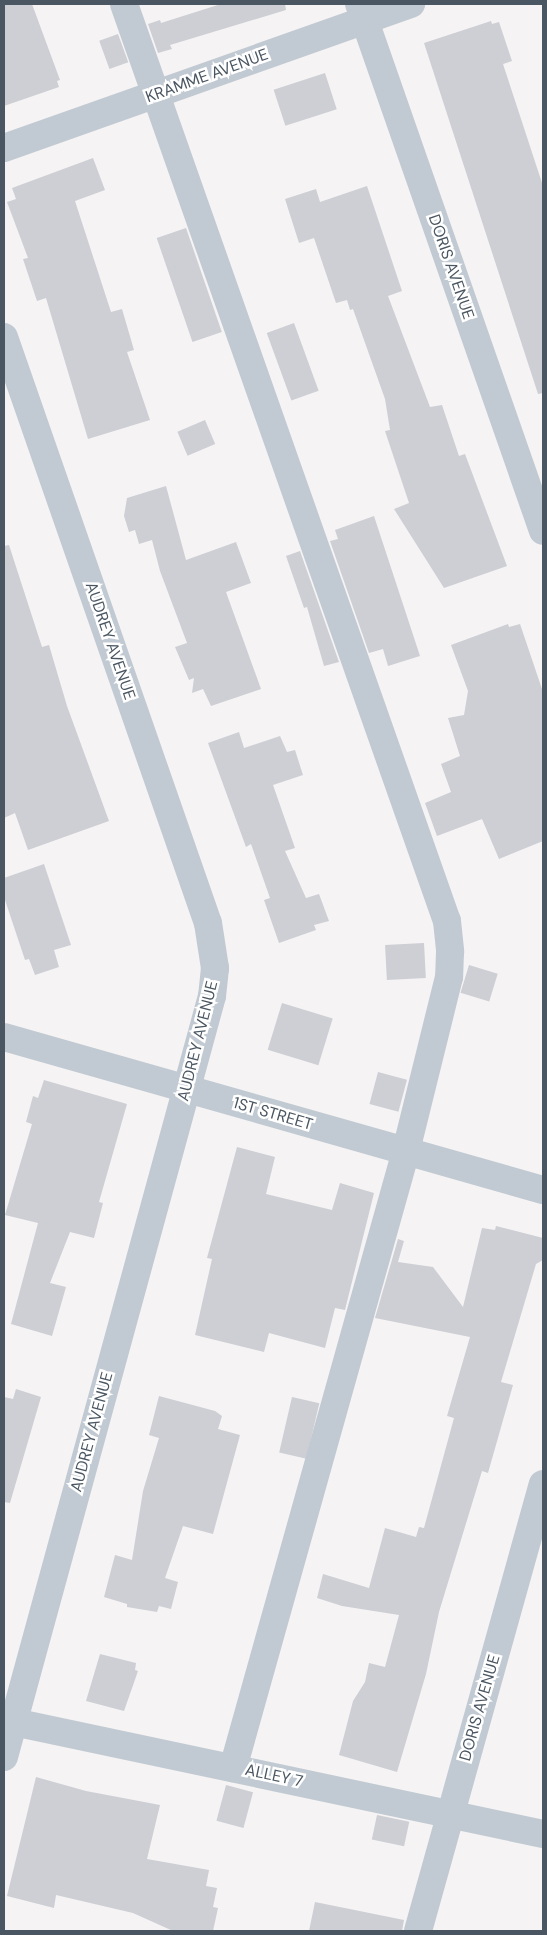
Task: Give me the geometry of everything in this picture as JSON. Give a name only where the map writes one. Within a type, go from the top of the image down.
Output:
[{"type":"street","points":[[124,4],[448,922],[449,977],[406,1151],[234,1768]]},
{"type":"street","name":"KRAMME AVENUE","points":[[4,148],[156,94],[362,12],[411,4]]},
{"type":"street","name":"DORIS AVENUE","points":[[362,12],[543,530]]},
{"type":"street","name":"AUDREY AVENUE","points":[[4,337],[208,923],[215,968],[212,996],[8,1721],[4,1757]]},
{"type":"street","name":"1ST STREET","points":[[4,1037],[543,1190]]},
{"type":"street","name":"DORIS AVENUE","points":[[418,1931],[543,1484]]},
{"type":"street","name":"ALLEY 7","points":[[8,1721],[543,1834]]},
{"type":"building","points":[[4,4],[32,4],[60,80],[57,81],[59,87],[4,106]]},
{"type":"building","points":[[221,4],[285,4],[286,10],[170,45],[172,49],[158,53],[148,24],[160,20],[161,23]]},
{"type":"building","points":[[491,21],[492,24],[499,22],[512,61],[503,64],[543,186],[543,393],[538,394],[424,43]]},
{"type":"building","points":[[118,34],[128,62],[109,69],[99,41]]},
{"type":"building","points":[[325,73],[337,109],[285,126],[274,90]]},
{"type":"building","points":[[93,158],[105,190],[75,201],[111,312],[122,309],[134,350],[127,352],[150,420],[88,439],[46,298],[37,301],[23,259],[28,258],[7,202],[16,199],[12,188]]},
{"type":"building","points":[[367,186],[402,291],[388,296],[430,407],[442,405],[459,456],[465,454],[507,566],[444,588],[394,509],[409,503],[385,431],[390,430],[385,399],[353,309],[350,310],[347,300],[336,303],[314,238],[299,243],[285,199],[316,189],[320,202]]},
{"type":"building","points":[[186,228],[222,332],[193,342],[157,238]]},
{"type":"building","points":[[294,323],[319,391],[291,401],[267,333]]},
{"type":"building","points":[[205,420],[215,444],[188,456],[177,432]]},
{"type":"building","points":[[166,486],[186,560],[236,542],[251,583],[226,592],[261,689],[211,706],[203,689],[192,693],[194,678],[189,680],[175,647],[187,643],[160,571],[152,540],[139,544],[135,530],[129,532],[124,516],[127,498]]},
{"type":"building","points":[[374,516],[420,656],[388,666],[383,649],[369,653],[330,541],[338,539],[335,530]]},
{"type":"building","points":[[9,545],[42,647],[49,645],[67,706],[109,821],[28,850],[15,813],[4,818],[4,546]]},
{"type":"building","points":[[300,551],[339,662],[324,666],[307,607],[304,608],[286,556]]},
{"type":"building","points":[[508,624],[509,627],[520,624],[543,692],[543,841],[499,859],[482,819],[437,836],[425,803],[451,792],[441,764],[460,756],[448,718],[464,715],[468,691],[451,645]]},
{"type":"building","points":[[239,732],[244,748],[280,736],[287,752],[295,750],[303,775],[273,785],[295,848],[285,851],[306,898],[319,894],[329,921],[314,925],[316,930],[279,943],[264,900],[270,898],[251,844],[246,847],[208,743]]},
{"type":"building","points":[[44,864],[71,945],[54,950],[59,967],[35,975],[29,959],[25,960],[4,897],[4,878]]},
{"type":"building","points":[[424,943],[426,978],[387,980],[385,945]]},
{"type":"building","points":[[469,965],[498,974],[489,1002],[461,993]]},
{"type":"building","points":[[282,1003],[333,1018],[318,1065],[268,1050]]},
{"type":"building","points":[[378,1072],[407,1080],[398,1112],[369,1104]]},
{"type":"building","points":[[44,1080],[127,1104],[99,1202],[103,1203],[94,1238],[70,1232],[50,1283],[66,1287],[52,1336],[11,1324],[38,1223],[5,1215],[32,1124],[26,1122],[33,1096],[38,1098]]},
{"type":"building","points":[[237,1147],[275,1157],[266,1194],[332,1210],[340,1183],[374,1193],[345,1310],[335,1308],[325,1348],[269,1333],[264,1352],[195,1335],[212,1259],[207,1258]]},
{"type":"building","points":[[496,1226],[543,1238],[543,1260],[536,1264],[501,1382],[513,1385],[488,1473],[482,1471],[439,1612],[426,1674],[397,1772],[339,1755],[353,1701],[365,1682],[369,1663],[385,1667],[399,1615],[342,1606],[317,1598],[323,1574],[369,1588],[385,1528],[416,1537],[419,1527],[424,1528],[454,1418],[447,1416],[470,1337],[375,1318],[398,1239],[404,1241],[398,1262],[433,1267],[463,1307],[482,1228],[495,1230]]},
{"type":"building","points":[[16,1389],[41,1397],[10,1503],[4,1502],[4,1397],[13,1399]]},
{"type":"building","points":[[159,1396],[215,1411],[222,1416],[218,1429],[240,1435],[213,1534],[183,1526],[165,1578],[178,1582],[171,1609],[159,1606],[157,1612],[127,1607],[127,1604],[104,1597],[115,1555],[132,1560],[143,1491],[159,1438],[149,1435]]},
{"type":"building","points":[[292,1397],[319,1403],[306,1459],[279,1453]]},
{"type":"building","points":[[100,1654],[136,1663],[135,1670],[138,1671],[124,1711],[86,1701]]},
{"type":"building","points":[[36,1777],[86,1791],[160,1805],[147,1859],[209,1870],[206,1886],[217,1888],[213,1907],[218,1908],[213,1931],[173,1931],[133,1913],[56,1895],[54,1908],[7,1896]]},
{"type":"building","points":[[226,1785],[253,1792],[243,1828],[216,1821]]},
{"type":"building","points":[[377,1815],[409,1822],[404,1846],[372,1839]]},
{"type":"building","points":[[315,1902],[404,1920],[402,1931],[309,1931]]}]
